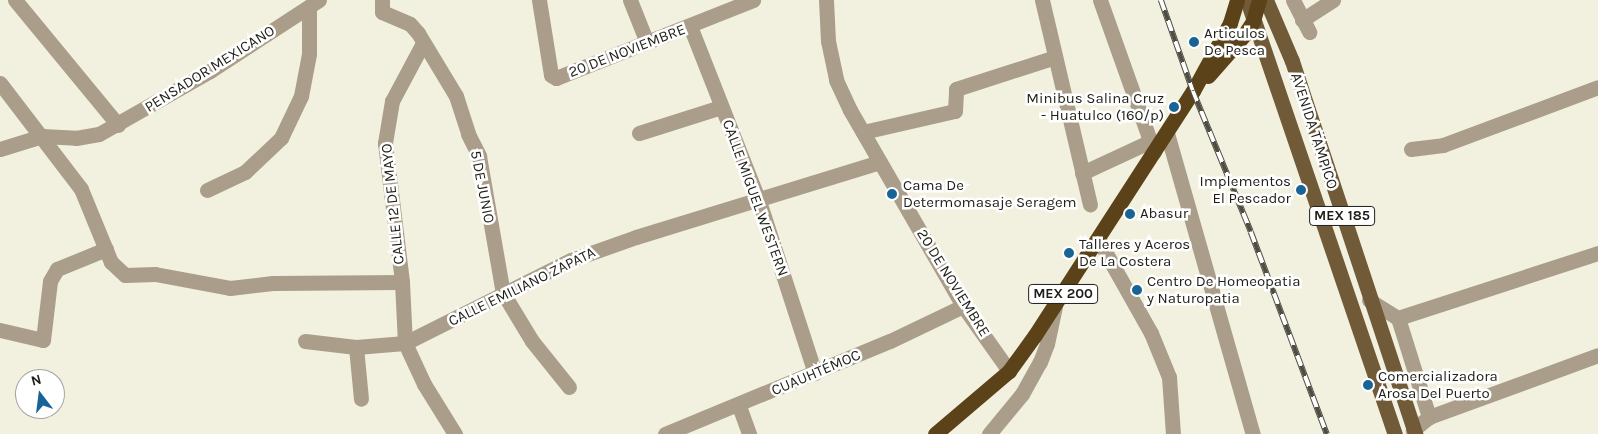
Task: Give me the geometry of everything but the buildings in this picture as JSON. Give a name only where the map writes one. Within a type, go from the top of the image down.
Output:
[{"type":"highway","name":"MEX 200","points":[[935,434],[1009,371],[1056,306],[1153,147],[1167,133],[1193,91],[1230,23],[1237,0]]},
{"type":"highway","name":"MEX 200","points":[[1193,91],[1231,50],[1253,21],[1259,0]]},
{"type":"main road","name":"MEX 185","points":[[1247,0],[1253,21]]},
{"type":"main road","name":"AVENIDA TAMPICO","points":[[1266,0],[1292,61],[1369,300],[1414,432]]},
{"type":"main road","name":"AVENIDA TAMPICO","points":[[1253,21],[1395,434]]},
{"type":"street","points":[[15,0],[118,125]]},
{"type":"street","name":"5 DE JUNIO","points":[[382,0],[382,12],[410,24],[456,96],[468,134],[479,156],[503,293],[538,349],[569,387]]},
{"type":"street","name":"20 DE NOVIEMBRE","points":[[539,0],[551,75],[556,78],[646,40],[690,26],[728,5],[753,0]]},
{"type":"street","points":[[630,0],[646,40]]},
{"type":"street","name":"20 DE NOVIEMBRE","points":[[826,0],[828,41],[836,80],[863,132],[963,306],[1009,371]]},
{"type":"street","points":[[1042,0],[1090,204]]},
{"type":"street","points":[[1082,173],[1153,147],[1100,0]]},
{"type":"street","points":[[1292,0],[1305,26],[1333,0]]},
{"type":"street","points":[[207,190],[245,172],[280,138],[300,96],[309,54],[314,4]]},
{"type":"street","name":"PENSADOR MEXICANO","points":[[42,136],[76,138],[99,134],[118,125],[210,71],[314,4]]},
{"type":"street","name":"CALLE MIGUEL WESTERN","points":[[690,26],[759,201],[815,373]]},
{"type":"street","name":"CALLE 12 DE MAYO","points":[[404,343],[402,282],[385,143],[392,101],[423,43]]},
{"type":"street","points":[[863,132],[956,110],[956,89],[1055,57]]},
{"type":"street","points":[[0,83],[81,189],[112,262],[125,274],[155,274],[207,286],[230,288],[273,283],[402,282]]},
{"type":"street","points":[[1411,149],[1443,145],[1598,87]]},
{"type":"street","points":[[639,133],[721,107]]},
{"type":"street","points":[[1167,133],[1253,434]]},
{"type":"street","points":[[0,149],[42,136]]},
{"type":"street","name":"CALLE EMILIANO ZAPATA","points":[[305,341],[356,346],[404,343],[571,260],[613,245],[880,162]]},
{"type":"street","points":[[1098,239],[1151,332],[1169,377],[1173,434]]},
{"type":"street","points":[[0,330],[43,340],[50,281],[57,269],[106,249]]},
{"type":"street","points":[[1398,318],[1598,253]]},
{"type":"street","points":[[1369,300],[1398,318],[1429,417]]},
{"type":"street","name":"CUAUHTÉMOC","points":[[665,434],[739,406],[963,306]]},
{"type":"street","points":[[989,434],[1022,394],[1040,362],[1047,344],[1056,306]]},
{"type":"street","points":[[404,343],[424,384],[455,434]]},
{"type":"street","points":[[356,346],[361,399]]},
{"type":"street","points":[[1414,432],[1429,417],[1598,356]]},
{"type":"street","points":[[739,406],[749,434]]},
{"type":"railway","points":[[1161,0],[1193,91],[1251,232],[1327,434]]},
{"type":"place","name":"Articulos De Pesca","points":[[1194,42]]},
{"type":"place","name":"Minibus Salina Cruz - Huatulco (160/p)","points":[[1174,107]]},
{"type":"place","name":"Implementos El Pescador","points":[[1301,190]]},
{"type":"place","name":"Cama De Determomasaje Seragem","points":[[892,194]]},
{"type":"place","name":"Abasur","points":[[1130,214]]},
{"type":"place","name":"Talleres y Aceros De La Costera","points":[[1069,253]]},
{"type":"place","name":"Centro De Homeopatia y Naturopatia","points":[[1137,290]]},
{"type":"place","name":"Comercializadora Arosa Del Puerto","points":[[1368,385]]}]
